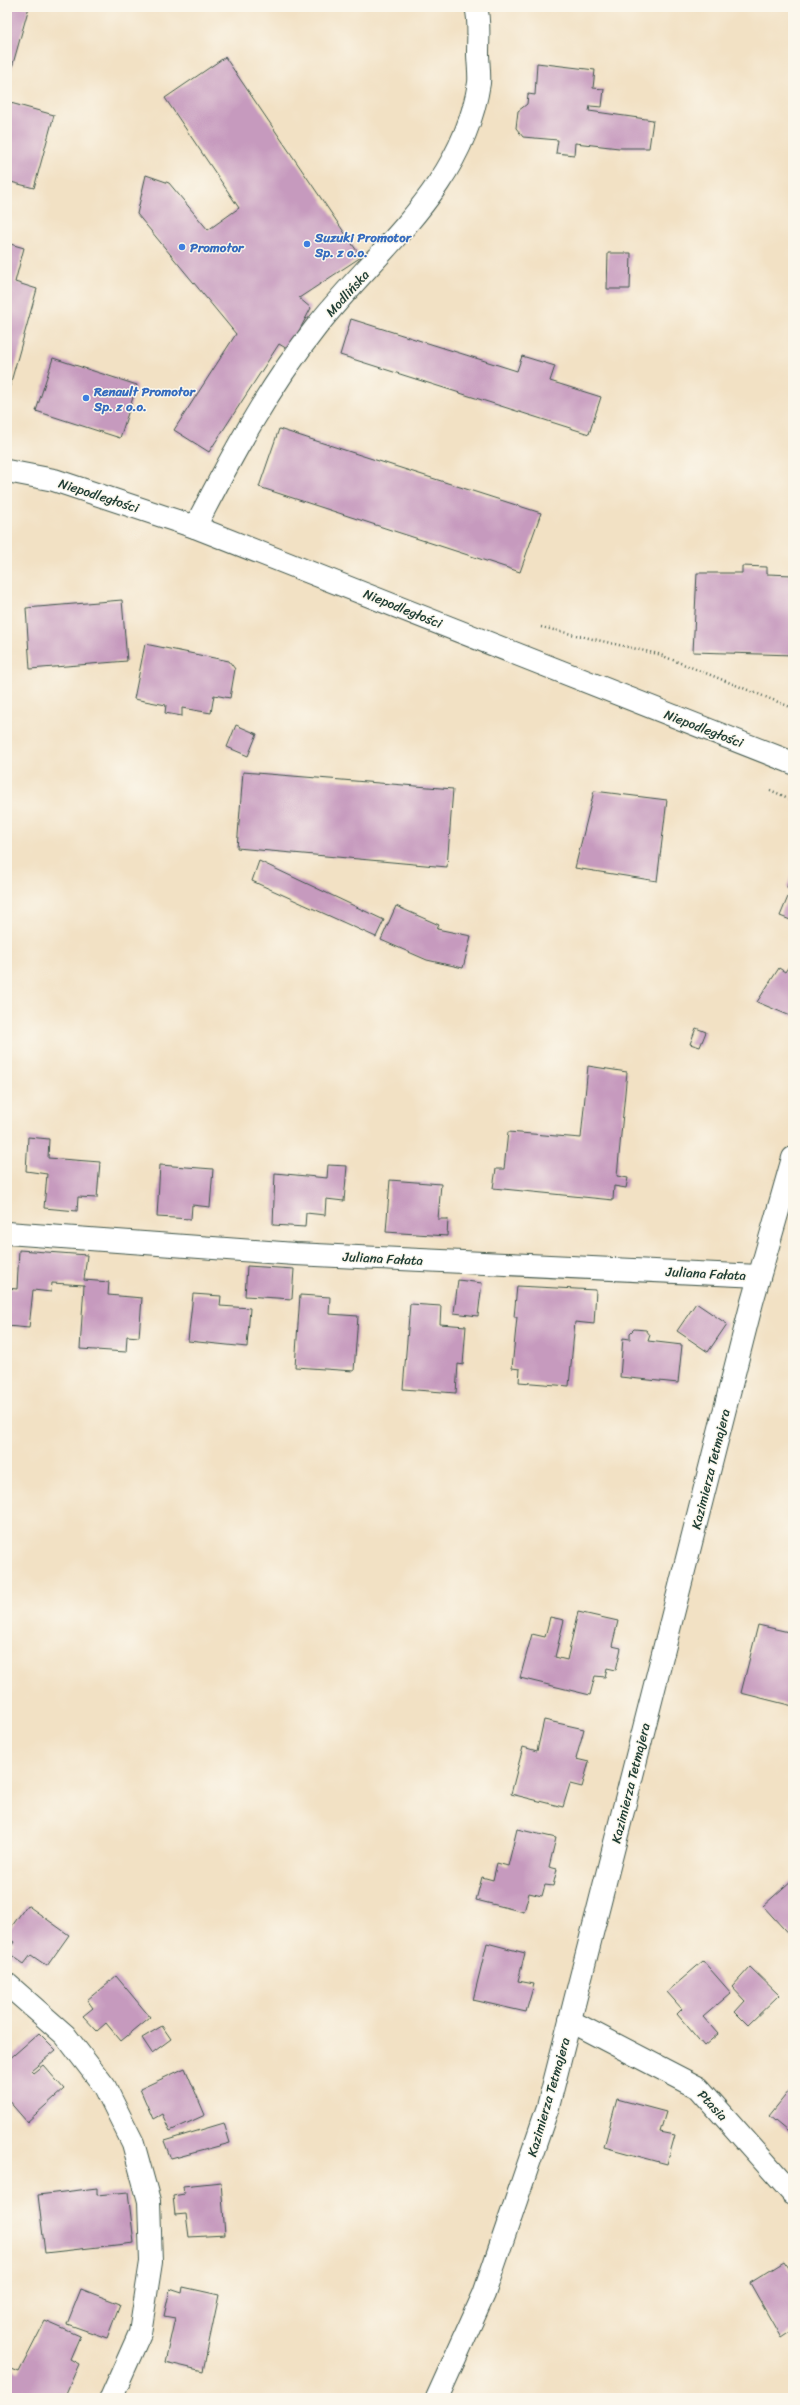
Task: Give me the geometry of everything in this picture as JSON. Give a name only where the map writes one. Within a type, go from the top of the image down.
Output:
[{"type":"street","name":"Modlińska","points":[[195,527],[251,420],[270,392],[317,325],[388,246],[436,189],[462,144],[479,83],[476,7]]},
{"type":"street","name":"Niepodległości","points":[[7,471],[54,480],[195,527],[793,763]]},
{"type":"street","name":"Kazimierza Tetmajera","points":[[437,2398],[484,2294],[548,2107],[759,1276],[793,1158]]},
{"type":"street","name":"Juliana Fałata","points":[[7,1233],[295,1254],[759,1276]]},
{"type":"street","points":[[7,1984],[65,2035],[105,2087],[133,2143],[149,2201],[151,2262],[140,2333],[112,2398]]},
{"type":"street","name":"Ptasia","points":[[570,2021],[699,2088],[793,2194]]},
{"type":"path","points":[[538,627],[658,654],[793,708]]},
{"type":"building","points":[[7,7],[29,7],[7,85]]},
{"type":"building","name":"Suzuki Promotor Sp. z o.o.","points":[[225,57],[361,257],[299,298],[311,308],[289,350],[279,344],[209,452],[174,430],[236,334],[137,214],[146,175],[169,183],[208,230],[239,208],[165,98]]},
{"type":"building","points":[[537,63],[595,70],[593,88],[604,89],[602,107],[590,106],[589,111],[653,120],[649,148],[619,148],[575,143],[574,155],[556,153],[558,140],[523,137],[516,128],[518,111],[527,104],[528,94],[535,95]]},
{"type":"building","points":[[7,102],[54,115],[34,188],[7,181]]},
{"type":"building","points":[[7,243],[24,248],[15,282],[37,289],[7,396]]},
{"type":"building","points":[[608,253],[631,253],[630,289],[607,289]]},
{"type":"building","points":[[351,319],[517,371],[522,356],[555,366],[550,381],[601,397],[589,434],[340,355]]},
{"type":"building","name":"Renault Promotor Sp. z o.o.","points":[[53,358],[137,385],[120,438],[36,411]]},
{"type":"building","points":[[279,429],[541,513],[520,572],[259,487]]},
{"type":"building","points":[[742,566],[767,567],[767,574],[793,575],[793,655],[693,652],[697,573],[742,573]]},
{"type":"building","points":[[122,600],[127,661],[30,669],[26,608]]},
{"type":"building","points":[[145,644],[229,661],[235,669],[230,698],[214,695],[211,713],[182,708],[182,716],[165,713],[166,705],[134,699]]},
{"type":"building","points":[[236,725],[257,734],[248,756],[227,747]]},
{"type":"building","points":[[243,772],[453,789],[447,867],[237,848]]},
{"type":"building","points":[[594,791],[667,800],[657,881],[575,868]]},
{"type":"building","points":[[259,861],[384,920],[376,937],[252,881]]},
{"type":"building","points":[[793,871],[793,921],[780,916],[790,892],[787,887]]},
{"type":"building","points":[[396,906],[439,925],[437,929],[471,936],[463,968],[427,960],[381,940]]},
{"type":"building","points":[[793,960],[793,1017],[757,1002],[779,968],[785,972]]},
{"type":"building","points":[[696,1028],[706,1032],[700,1047],[690,1044]]},
{"type":"building","points":[[588,1066],[627,1072],[617,1176],[628,1178],[626,1188],[614,1186],[613,1200],[493,1188],[496,1169],[504,1169],[508,1132],[581,1138]]},
{"type":"building","points":[[28,1137],[49,1139],[48,1158],[100,1162],[97,1198],[78,1197],[77,1211],[44,1208],[47,1174],[26,1171]]},
{"type":"building","points":[[160,1165],[213,1169],[210,1207],[192,1205],[191,1219],[157,1217]]},
{"type":"building","points":[[328,1165],[347,1166],[344,1201],[326,1199],[325,1215],[306,1213],[305,1227],[273,1225],[275,1173],[327,1178]]},
{"type":"building","points":[[390,1180],[441,1184],[438,1219],[448,1219],[447,1236],[386,1232]]},
{"type":"building","points":[[19,1250],[87,1255],[84,1280],[109,1282],[108,1295],[142,1298],[139,1337],[127,1336],[126,1352],[80,1349],[84,1285],[52,1283],[51,1292],[33,1290],[29,1328],[7,1326],[7,1288],[17,1289]]},
{"type":"building","points":[[247,1266],[294,1269],[292,1299],[245,1296]]},
{"type":"building","points":[[458,1280],[482,1283],[478,1316],[454,1313]]},
{"type":"building","points":[[517,1286],[596,1290],[594,1324],[575,1322],[569,1386],[519,1382],[520,1369],[512,1368],[517,1317],[514,1317]]},
{"type":"building","points":[[193,1294],[221,1296],[220,1306],[250,1308],[247,1347],[188,1341]]},
{"type":"building","points":[[300,1295],[330,1297],[329,1314],[358,1316],[354,1371],[295,1367]]},
{"type":"building","points":[[696,1303],[727,1324],[708,1352],[677,1331]]},
{"type":"building","points":[[410,1304],[441,1306],[440,1324],[466,1326],[463,1365],[458,1364],[456,1393],[403,1389]]},
{"type":"building","points":[[634,1329],[646,1330],[650,1335],[648,1341],[682,1345],[678,1383],[620,1377],[623,1338],[630,1339],[630,1333]]},
{"type":"building","points":[[578,1612],[618,1621],[612,1646],[621,1648],[616,1670],[607,1668],[605,1677],[595,1676],[590,1695],[520,1678],[532,1634],[545,1637],[550,1617],[564,1620],[555,1657],[567,1660]]},
{"type":"building","points":[[758,1625],[793,1633],[793,1706],[741,1693]]},
{"type":"building","points":[[544,1720],[584,1729],[576,1759],[589,1762],[582,1787],[570,1784],[563,1807],[511,1794],[523,1747],[537,1751]]},
{"type":"building","points":[[517,1829],[556,1838],[549,1867],[557,1869],[553,1886],[545,1885],[542,1896],[529,1893],[524,1912],[476,1900],[482,1877],[493,1880],[497,1863],[508,1866]]},
{"type":"building","points":[[793,1879],[793,1939],[763,1906]]},
{"type":"building","points":[[27,1905],[69,1935],[47,1966],[31,1955],[24,1964],[7,1952],[14,1942],[7,1937],[7,1933]]},
{"type":"building","points":[[487,1943],[525,1953],[518,1981],[534,1984],[526,2012],[473,2000]]},
{"type":"building","points":[[703,1961],[731,1993],[703,2017],[718,2034],[704,2046],[677,2014],[682,2009],[667,1992]]},
{"type":"building","points":[[750,1967],[779,1995],[748,2025],[735,2012],[745,2001],[732,1987]]},
{"type":"building","points":[[116,1976],[150,2017],[121,2041],[106,2023],[97,2031],[83,2016],[93,2008],[87,2000]]},
{"type":"building","points":[[162,2026],[171,2039],[152,2053],[142,2038]]},
{"type":"building","points":[[39,2033],[56,2050],[31,2071],[33,2073],[43,2065],[64,2089],[27,2122],[7,2099],[7,2061]]},
{"type":"building","points":[[185,2068],[205,2115],[170,2131],[162,2114],[153,2119],[140,2089]]},
{"type":"building","points":[[793,2086],[793,2136],[769,2116]]},
{"type":"building","points":[[617,2099],[666,2112],[660,2132],[675,2135],[667,2164],[604,2147]]},
{"type":"building","points":[[224,2123],[230,2143],[171,2159],[164,2141]]},
{"type":"building","points":[[221,2182],[225,2235],[189,2237],[186,2214],[175,2215],[173,2196],[184,2194],[183,2186]]},
{"type":"building","points":[[97,2188],[97,2195],[128,2192],[134,2243],[45,2253],[38,2195]]},
{"type":"building","points":[[784,2262],[793,2276],[793,2330],[781,2338],[750,2283]]},
{"type":"building","points":[[183,2287],[219,2295],[203,2371],[165,2362],[175,2318],[164,2316],[170,2289],[182,2293]]},
{"type":"building","points":[[81,2289],[120,2304],[107,2338],[67,2324]]},
{"type":"building","points":[[45,2321],[80,2336],[70,2359],[79,2364],[64,2398],[12,2398],[7,2396],[7,2367],[19,2372]]},
{"type":"place","name":"Suzuki Promotor Sp. z o.o.","points":[[307,244]]},
{"type":"place","name":"Promotor","points":[[182,247]]},
{"type":"place","name":"Renault Promotor Sp. z o.o.","points":[[86,398]]}]
